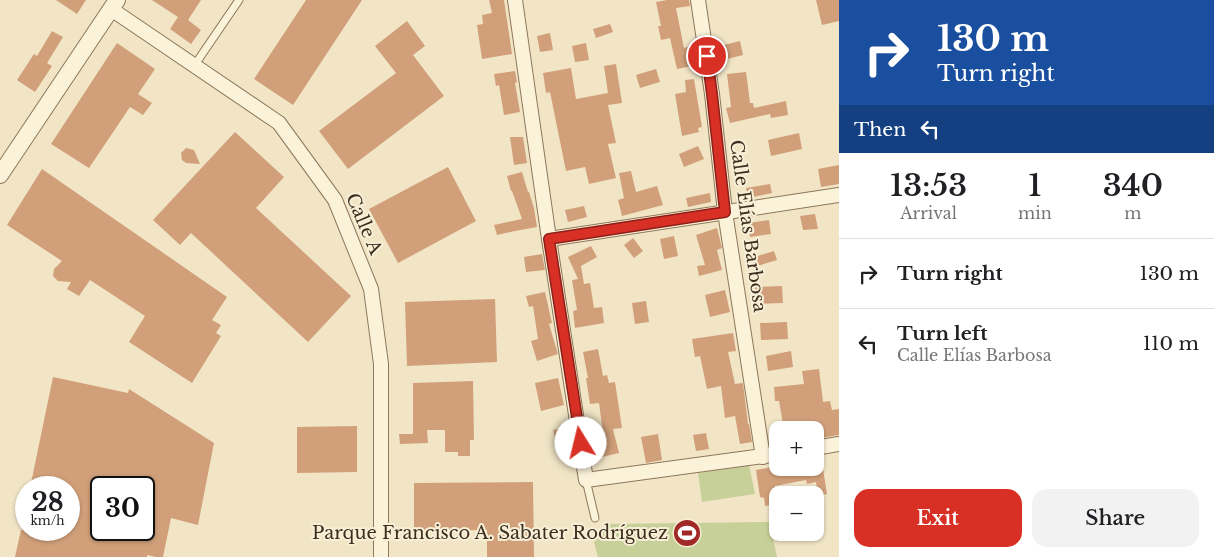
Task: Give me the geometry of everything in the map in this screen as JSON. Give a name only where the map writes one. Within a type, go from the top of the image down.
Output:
[{"type":"street","points":[[515,0],[586,480],[769,456]]},
{"type":"street","name":"Calle Elías Barbosa","points":[[698,0],[712,94],[725,212],[763,457]]},
{"type":"street","name":"Calle A","points":[[114,4],[194,66],[279,123],[335,200],[371,289],[381,364],[381,557]]},
{"type":"street","points":[[0,175],[114,4]]},
{"type":"street","points":[[549,239],[839,195]]},
{"type":"street","points":[[824,446],[839,444]]},
{"type":"lane","points":[[194,66],[239,0]]},
{"type":"lane","points":[[586,480],[595,518]]},
{"type":"green space","points":[[749,465],[755,494],[702,502],[698,473]]},
{"type":"green space","name":"Parque Francisco A. Sabater Rodríguez","points":[[769,522],[769,541],[774,541],[777,557],[598,557],[594,542],[610,524]]},
{"type":"building","points":[[56,0],[86,0],[77,14]]},
{"type":"building","points":[[152,0],[201,0],[188,20],[201,30],[191,44],[170,29],[178,17]]},
{"type":"building","points":[[306,0],[362,0],[293,105],[254,79]]},
{"type":"building","points":[[489,0],[504,0],[512,54],[482,59],[477,25],[483,24],[482,15],[492,13]]},
{"type":"building","points":[[689,0],[690,6],[676,8],[684,48],[692,46],[697,65],[677,69],[670,38],[661,40],[658,26],[661,26],[656,2]]},
{"type":"building","points":[[816,0],[839,0],[839,21],[822,25]]},
{"type":"building","points":[[407,21],[425,46],[413,55],[444,96],[348,169],[319,131],[396,73],[375,46]]},
{"type":"building","points":[[610,24],[613,32],[596,38],[593,29]]},
{"type":"building","points":[[52,31],[63,37],[47,63],[52,66],[35,92],[17,80],[34,54],[37,56]]},
{"type":"building","points":[[550,33],[553,50],[540,52],[537,36]]},
{"type":"building","points":[[740,41],[743,55],[723,60],[720,46]]},
{"type":"building","points":[[117,43],[155,69],[138,94],[152,103],[143,115],[130,107],[89,168],[51,144]]},
{"type":"building","points":[[586,43],[589,60],[575,62],[572,46]]},
{"type":"building","points":[[616,64],[622,103],[608,105],[616,143],[608,144],[616,178],[589,184],[585,167],[566,171],[550,92],[546,93],[543,73],[571,68],[576,99],[608,93],[604,66]]},
{"type":"building","points":[[656,69],[660,82],[640,88],[636,75]]},
{"type":"building","points":[[515,71],[520,112],[504,115],[499,85],[496,86],[494,74]]},
{"type":"building","points":[[746,72],[750,103],[753,103],[754,108],[786,101],[788,115],[771,118],[770,114],[730,123],[726,108],[731,107],[727,74]]},
{"type":"building","points":[[694,79],[702,127],[698,128],[699,132],[682,136],[675,94],[686,92],[685,80]]},
{"type":"building","points":[[235,132],[284,177],[256,208],[351,296],[308,342],[191,233],[180,245],[153,220]]},
{"type":"building","points":[[799,133],[802,149],[771,156],[768,140]]},
{"type":"building","points":[[510,137],[523,137],[527,163],[514,165]]},
{"type":"building","points":[[698,146],[704,159],[684,167],[679,154]]},
{"type":"building","points":[[186,148],[194,150],[200,164],[186,163],[182,160],[181,153]]},
{"type":"building","points":[[839,165],[839,184],[821,187],[818,169]]},
{"type":"building","points":[[448,167],[476,221],[398,263],[369,209]]},
{"type":"building","points":[[42,169],[227,297],[212,320],[221,325],[216,333],[221,336],[192,383],[129,342],[145,316],[90,280],[79,296],[67,289],[71,282],[58,281],[53,276],[54,269],[62,261],[7,225]]},
{"type":"building","points":[[631,171],[636,192],[657,186],[663,205],[622,216],[618,200],[624,198],[619,173]]},
{"type":"building","points":[[522,172],[534,208],[537,227],[497,235],[494,225],[522,219],[507,176]]},
{"type":"building","points":[[770,184],[772,193],[748,198],[746,188]]},
{"type":"building","points":[[710,193],[711,202],[688,207],[686,198]]},
{"type":"building","points":[[584,206],[587,217],[568,222],[565,210]]},
{"type":"building","points":[[815,214],[818,229],[803,230],[800,216]]},
{"type":"building","points":[[769,220],[771,234],[750,237],[748,223]]},
{"type":"building","points":[[717,228],[722,248],[717,250],[722,270],[699,276],[697,266],[705,265],[696,235]]},
{"type":"building","points":[[674,236],[678,256],[664,259],[660,239]]},
{"type":"building","points":[[633,238],[643,251],[634,258],[624,245]]},
{"type":"building","points":[[591,246],[597,257],[581,266],[584,284],[590,283],[594,308],[602,307],[604,323],[575,328],[573,311],[577,310],[572,280],[578,279],[568,257]]},
{"type":"building","points":[[774,251],[777,260],[754,267],[751,258]]},
{"type":"building","points":[[542,254],[545,270],[526,272],[524,257]]},
{"type":"building","points":[[782,286],[783,303],[756,304],[755,287]]},
{"type":"building","points":[[725,290],[730,312],[710,317],[705,295]]},
{"type":"building","points":[[545,292],[552,323],[549,324],[558,354],[537,361],[531,341],[538,339],[533,306],[529,307],[526,296]]},
{"type":"building","points":[[495,299],[497,362],[407,366],[405,302]]},
{"type":"building","points":[[646,301],[649,322],[635,324],[632,303]]},
{"type":"building","points":[[787,322],[788,339],[761,340],[760,323]]},
{"type":"building","points":[[733,333],[736,351],[728,352],[735,384],[743,383],[752,442],[740,444],[735,416],[725,418],[721,386],[707,389],[700,356],[695,357],[692,339]]},
{"type":"building","points":[[598,349],[603,376],[607,375],[609,383],[615,382],[622,428],[613,429],[619,453],[602,457],[598,441],[604,440],[599,403],[590,404],[583,352]]},
{"type":"building","points":[[791,351],[793,367],[768,371],[766,356]]},
{"type":"building","points":[[819,369],[823,402],[830,401],[832,410],[839,409],[839,435],[824,438],[824,421],[782,421],[779,401],[775,401],[774,387],[804,384],[802,371]]},
{"type":"building","points":[[53,377],[128,393],[129,389],[214,443],[198,525],[171,518],[163,557],[147,555],[147,557],[15,557],[19,541],[80,541],[80,476],[32,476]]},
{"type":"building","points":[[558,378],[564,405],[541,411],[535,383]]},
{"type":"building","points":[[473,381],[474,440],[470,440],[470,456],[458,456],[458,452],[445,452],[445,430],[427,430],[428,443],[400,444],[399,434],[413,434],[413,383]]},
{"type":"building","points":[[357,426],[357,472],[297,473],[297,427]]},
{"type":"building","points":[[569,427],[571,439],[556,442],[553,430]]},
{"type":"building","points":[[706,433],[709,449],[696,451],[693,435]]},
{"type":"building","points":[[658,434],[662,460],[646,463],[641,437]]},
{"type":"building","points":[[769,468],[769,476],[824,475],[827,494],[824,495],[824,486],[817,486],[816,482],[807,484],[806,480],[769,486],[769,505],[765,506],[764,498],[760,497],[756,470]]},
{"type":"building","points":[[533,482],[534,557],[487,557],[487,530],[414,531],[414,483]]},
{"type":"place","name":"Parque Francisco A. Sabater Rodríguez","points":[[687,533]]},
{"type":"route","points":[[581,443],[549,239],[725,212],[707,56]]}]
